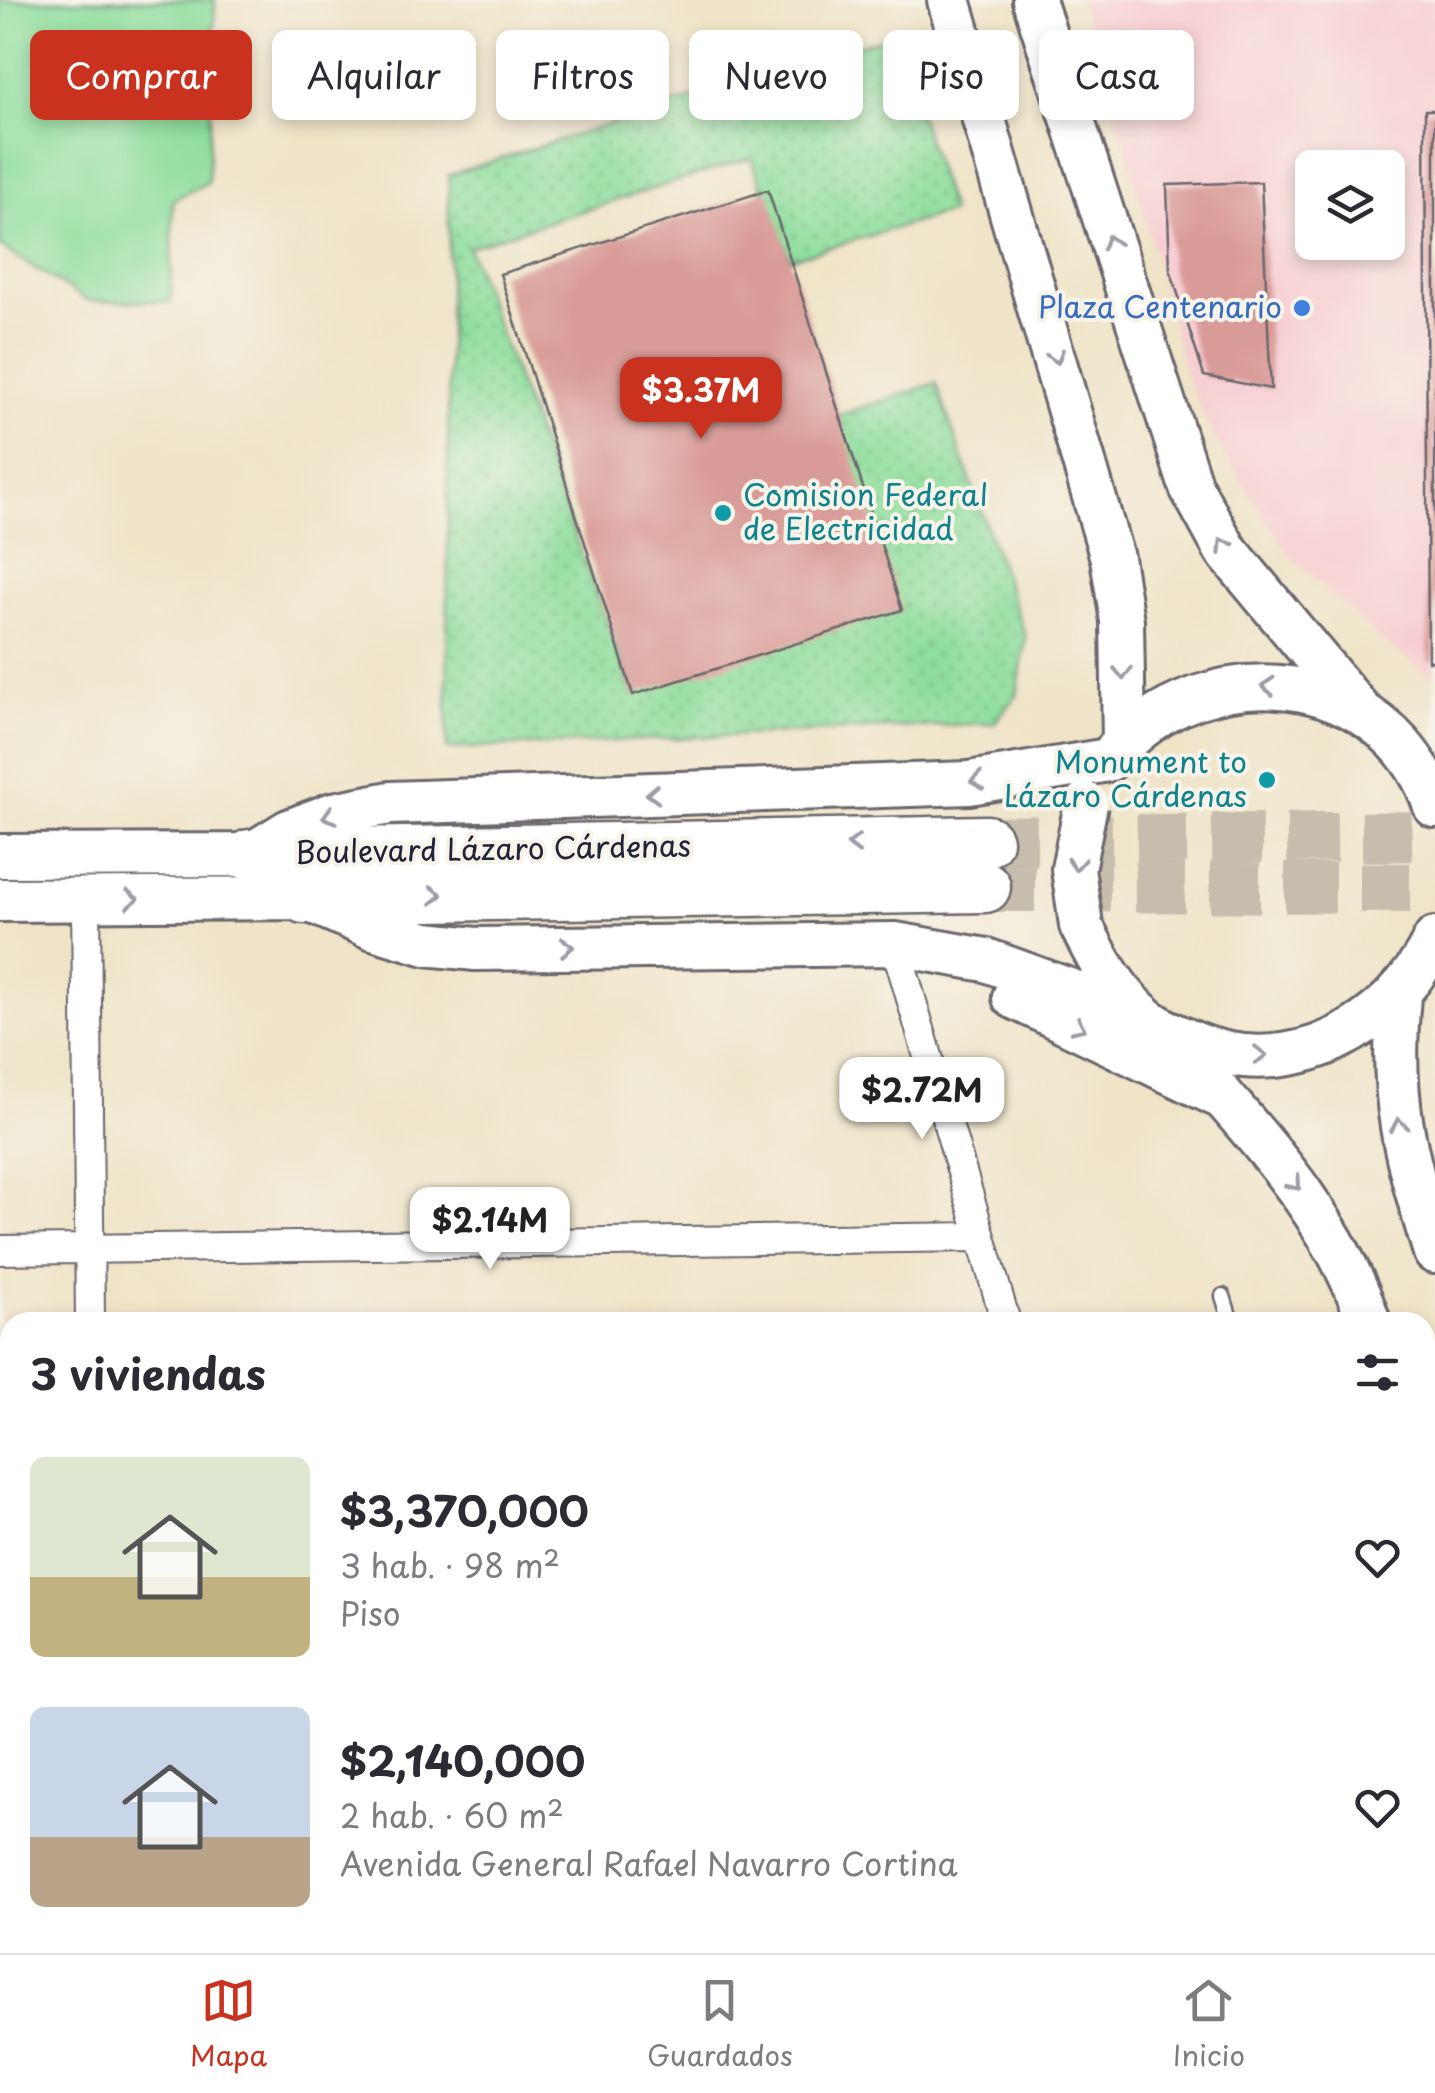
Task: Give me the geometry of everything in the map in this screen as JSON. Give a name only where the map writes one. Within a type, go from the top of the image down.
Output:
[{"type":"highway","name":"Boulevard Lázaro Cárdenas","points":[[250,855],[986,864],[304,898]]},
{"type":"main road","points":[[948,0],[1112,558],[1122,621],[1116,751]]},
{"type":"main road","points":[[1034,0],[1191,487],[1225,549],[1361,712]]},
{"type":"main road","points":[[1365,1312],[1350,1272],[1308,1199],[1224,1098],[1106,976],[1081,925],[1073,868],[1086,804],[1116,751],[1176,704],[1237,685],[1302,688],[1361,712],[1416,744],[1434,803]]},
{"type":"main road","points":[[250,855],[289,831],[334,814],[390,803],[970,783],[1116,751]]},
{"type":"main road","name":"Boulevard Lázaro Cárdenas","points":[[0,856],[250,855]]},
{"type":"main road","points":[[304,898],[373,928],[426,944],[476,948],[895,944],[986,960],[1155,1024],[1211,1050],[1261,1057],[1312,1050],[1359,1029],[1414,988]]},
{"type":"main road","name":"Boulevard Lázaro Cárdenas","points":[[0,900],[304,898]]},
{"type":"main road","points":[[1435,939],[1414,988],[1393,1074],[1398,1127],[1435,1252]]},
{"type":"main road","points":[[895,944],[1224,1098]]},
{"type":"street","points":[[86,899],[90,1312]]},
{"type":"street","points":[[895,944],[1003,1312]]},
{"type":"street","points":[[0,1250],[979,1237]]},
{"type":"lane","points":[[1223,1296],[1229,1312]]},
{"type":"shaded area","name":"Plaza Centenario","points":[[1080,0],[1435,0],[1435,678],[1382,641],[1290,556],[1214,438],[1185,374],[1117,120],[1194,120],[1194,30],[1089,30]]},
{"type":"green space","points":[[0,0],[215,0],[214,30],[30,30],[30,120],[210,120],[208,182],[173,200],[171,302],[88,301],[0,246]]},
{"type":"green space","points":[[883,38],[883,120],[921,120],[951,212],[790,259],[751,158],[468,247],[633,694],[840,415],[936,383],[1026,638],[1017,695],[994,723],[447,749],[449,175],[623,120],[669,120],[669,106],[689,99],[689,120],[863,120],[863,44]]},
{"type":"building","points":[[1425,110],[1435,110],[1435,661],[1428,661]]},
{"type":"building","points":[[1261,182],[1271,389],[1204,376],[1170,269],[1167,185]]},
{"type":"building","name":"Comision Federal de Electricidad","points":[[768,190],[902,610],[633,695],[500,274]]},
{"type":"tunnel","points":[[987,841],[1435,836]]},
{"type":"tunnel","points":[[985,887],[1435,888]]},
{"type":"place","name":"Plaza Centenario","points":[[1302,308]]},
{"type":"place","name":"Comision Federal de Electricidad","points":[[723,513]]},
{"type":"place","name":"Monument to Lázaro Cárdenas","points":[[1267,780]]}]
